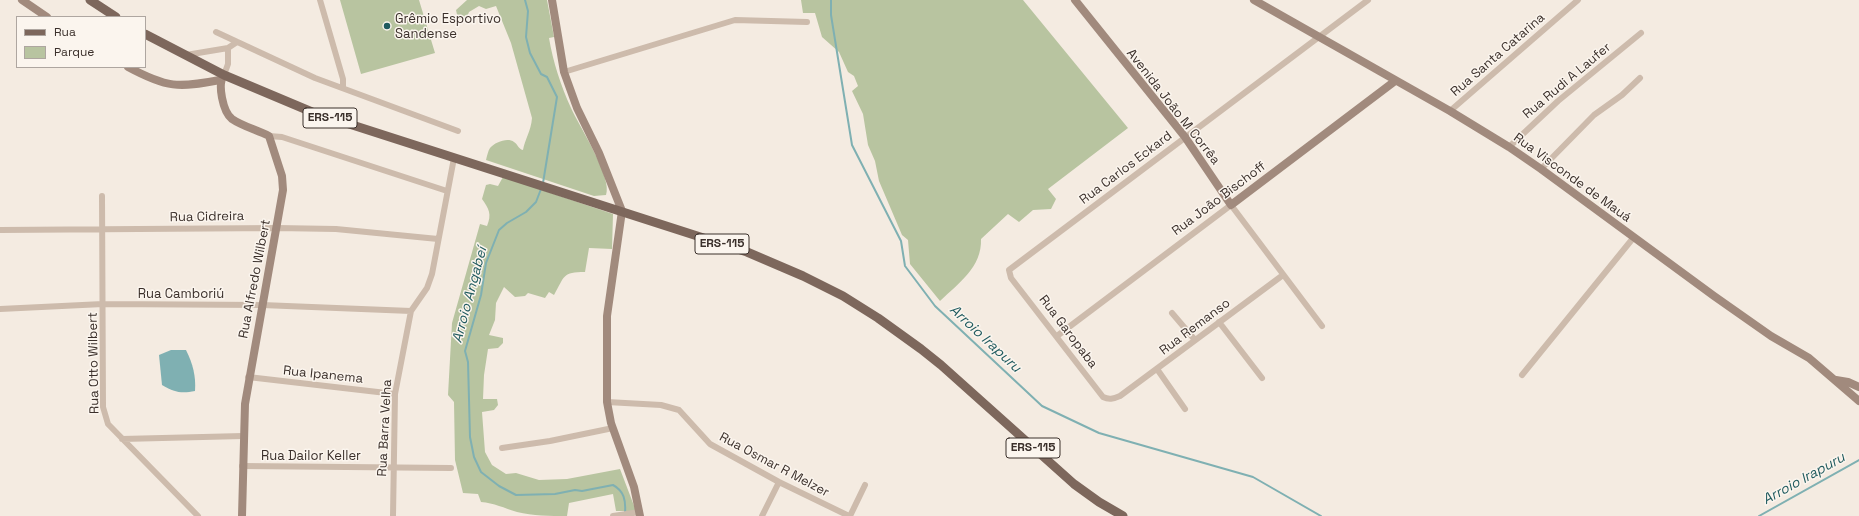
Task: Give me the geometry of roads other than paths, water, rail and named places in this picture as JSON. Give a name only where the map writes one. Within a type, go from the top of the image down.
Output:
[{"type":"main road","points":[[90,0],[114,16]]},
{"type":"main road","name":"ERS-115","points":[[146,35],[222,78],[312,112],[557,192],[622,211],[753,255],[803,276],[878,318],[922,349],[1074,484],[1099,502],[1123,516]]},
{"type":"street","points":[[22,0],[46,16]]},
{"type":"street","points":[[320,0],[343,79],[343,88]]},
{"type":"street","points":[[552,0],[564,72],[577,108],[599,153],[622,211],[608,316],[607,402],[613,428],[634,487],[640,514],[630,513],[613,516]]},
{"type":"street","name":"Avenida João M Corrêa","points":[[1075,0],[1185,137],[1231,205],[1322,326]]},
{"type":"street","name":"Rua Visconde de Mauá","points":[[1254,0],[1450,111],[1508,147],[1541,169],[1771,336],[1809,358],[1859,401]]},
{"type":"street","name":"Rua Carlos Eckard","points":[[1011,266],[1368,0]]},
{"type":"street","name":"Rua Santa Catarina","points":[[1450,111],[1578,0]]},
{"type":"street","points":[[564,72],[735,20],[807,22]]},
{"type":"street","points":[[216,32],[315,78],[458,131]]},
{"type":"street","name":"Rua Rudi A Laufer","points":[[1508,147],[1558,101],[1641,34]]},
{"type":"street","points":[[182,55],[228,48],[237,42]]},
{"type":"street","points":[[228,48],[228,64],[222,78],[221,95],[231,118],[269,136],[282,137],[447,191]]},
{"type":"street","points":[[130,68],[146,76],[169,84],[188,86],[222,78]]},
{"type":"street","points":[[1541,169],[1594,115],[1622,95],[1640,78]]},
{"type":"street","name":"Rua João Bischoff","points":[[1057,336],[1395,81]]},
{"type":"street","name":"Rua Alfredo Wilbert","points":[[242,516],[244,404],[283,190],[282,176],[269,136]]},
{"type":"street","name":"Rua Barra Velha","points":[[393,516],[395,394],[411,312],[427,288],[432,274],[454,158]]},
{"type":"street","name":"Rua Otto Wilbert","points":[[102,196],[103,407],[108,424],[198,516]]},
{"type":"street","name":"Rua Cidreira","points":[[0,230],[277,228],[363,230],[438,239]]},
{"type":"street","points":[[1522,375],[1562,323],[1634,238]]},
{"type":"street","name":"Rua Garopaba","points":[[1011,266],[1008,274],[1103,397],[1114,399],[1120,396]]},
{"type":"street","name":"Rua Remanso","points":[[1120,396],[1283,275]]},
{"type":"street","name":"Rua Camboriú","points":[[0,309],[103,304],[262,305],[411,312]]},
{"type":"street","points":[[1172,313],[1195,340]]},
{"type":"street","points":[[1219,322],[1262,378]]},
{"type":"street","points":[[1157,369],[1186,410]]},
{"type":"street","name":"Rua Ipanema","points":[[248,377],[395,394]]},
{"type":"street","points":[[1835,380],[1848,382],[1859,387]]},
{"type":"street","name":"Rua Osmar R Melzer","points":[[607,402],[661,405],[679,410],[710,444],[779,482],[850,516]]},
{"type":"street","points":[[502,448],[550,441],[613,428]]},
{"type":"street","points":[[122,439],[243,436]]},
{"type":"street","name":"Rua Dailor Keller","points":[[242,466],[451,468]]},
{"type":"street","points":[[762,516],[779,482]]},
{"type":"street","points":[[850,516],[866,485]]},
{"type":"water","points":[[171,350],[186,350],[194,370],[195,391],[178,392],[162,385],[159,355]]},
{"type":"waterway","name":"Arroio Angabeí","points":[[525,0],[528,11],[526,37],[530,53],[541,74],[547,77],[557,97],[543,183]]},
{"type":"waterway","name":"Arroio Irapuru","points":[[831,0],[831,15],[852,145],[901,241],[905,266],[935,306],[1042,406],[1099,433],[1253,477],[1321,516]]},
{"type":"waterway","name":"Arroio Angabeí","points":[[541,189],[536,202],[526,212],[507,223],[499,230],[486,263],[481,295],[465,351],[468,362],[470,437],[474,457],[481,472],[499,486],[516,495],[555,494],[613,485],[617,487],[624,496],[625,513]]},
{"type":"waterway","name":"Arroio Irapuru","points":[[1759,516],[1859,460]]},
{"type":"place","name":"Grêmio Esportivo Sandense","points":[[387,26]]}]
